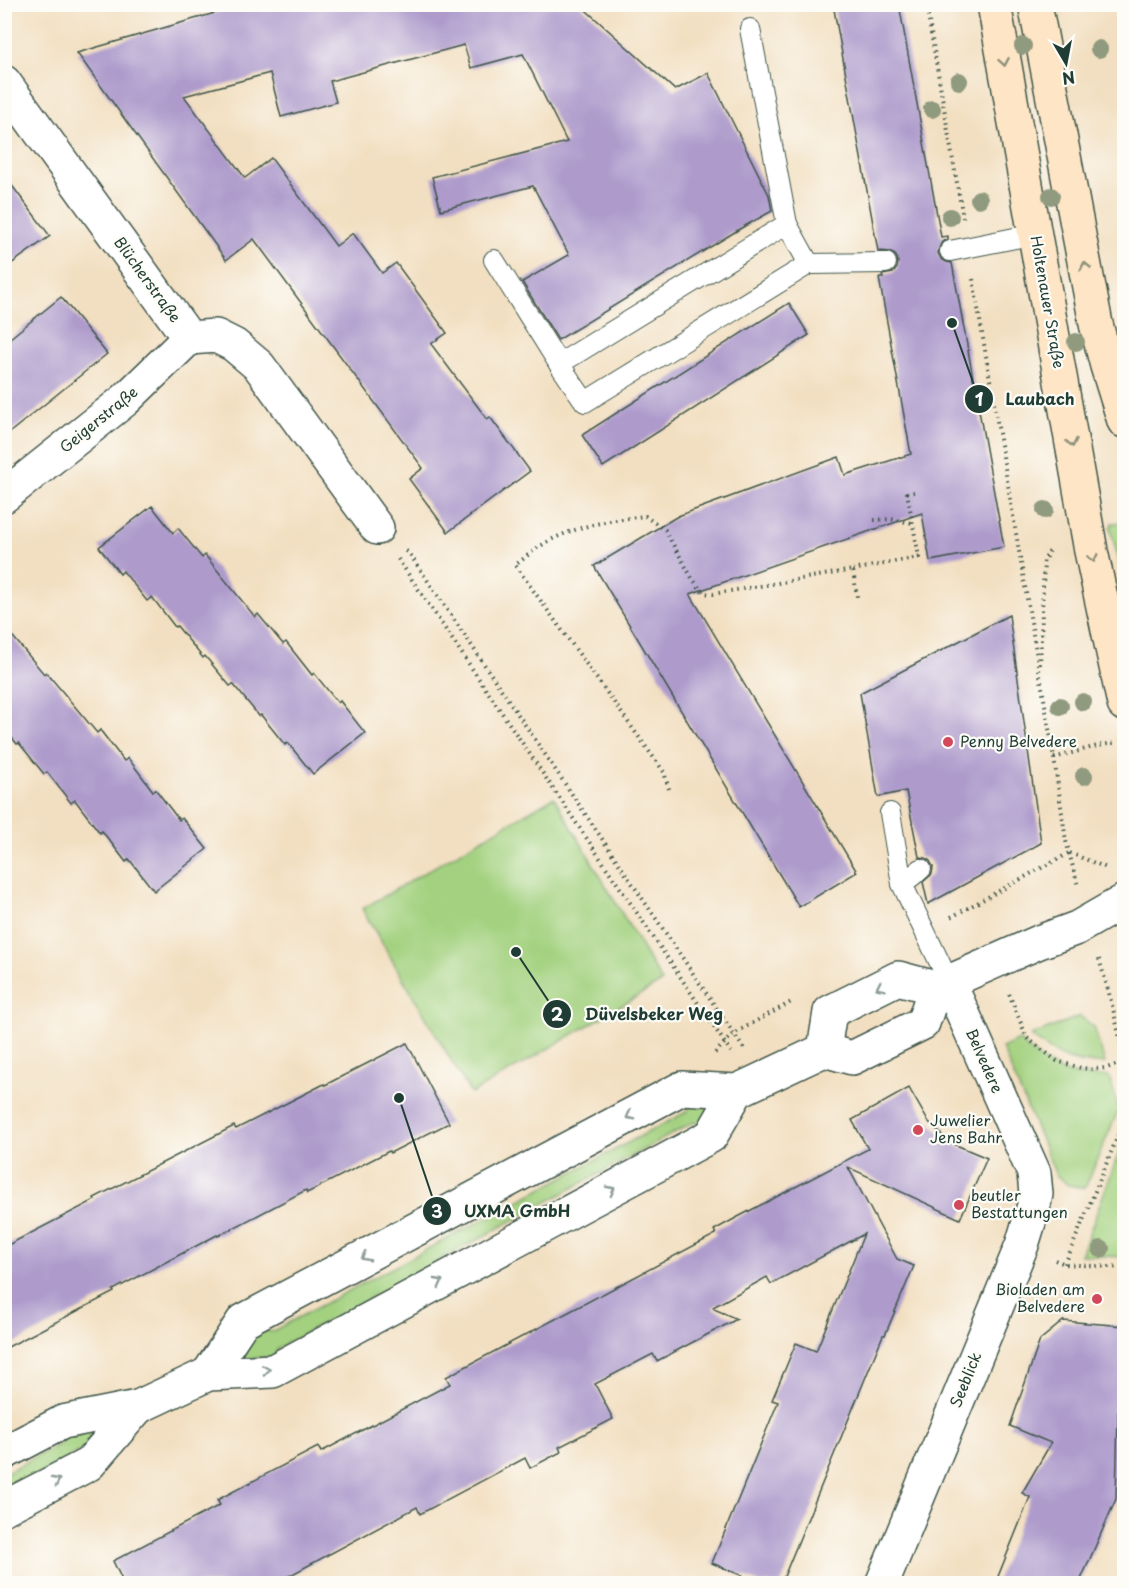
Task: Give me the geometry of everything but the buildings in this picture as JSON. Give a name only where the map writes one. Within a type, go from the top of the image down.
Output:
[{"type":"main road","name":"Holtenauer Straße","points":[[994,4],[1092,551],[1125,704]]},
{"type":"main road","points":[[1035,4],[1096,324],[1125,422]]},
{"type":"street","name":"Blücherstraße","points":[[4,82],[189,338],[216,336],[234,345],[259,366],[377,528]]},
{"type":"street","name":"Geigerstraße","points":[[4,495],[125,400],[189,338]]},
{"type":"street","points":[[824,1050],[830,1012],[898,978],[942,985],[1039,942],[1061,922],[1084,910],[1124,902]]},
{"type":"street","points":[[208,1374],[243,1321],[682,1088],[745,1087],[824,1050],[852,1058],[923,1023],[942,985]]},
{"type":"street","name":"Belvedere","points":[[942,985],[1034,1173]]},
{"type":"street","points":[[4,1453],[63,1422],[138,1407],[208,1374],[273,1371],[711,1136],[745,1087]]},
{"type":"street","name":"Seeblick","points":[[882,1584],[1022,1245],[1036,1194],[1034,1173]]},
{"type":"street","points":[[4,1508],[90,1464],[138,1407]]},
{"type":"lane","points":[[750,28],[787,224],[809,264]]},
{"type":"lane","points":[[559,364],[787,224]]},
{"type":"lane","points":[[959,249],[1035,234]]},
{"type":"lane","points":[[494,260],[585,402],[809,264],[886,263]]},
{"type":"lane","points":[[890,813],[902,884],[942,985]]},
{"type":"lane","points":[[902,884],[921,869]]},
{"type":"path","points":[[927,4],[959,249],[1040,675],[1069,853],[1113,871]]},
{"type":"path","points":[[669,789],[664,772],[515,565],[542,545],[574,529],[617,519],[645,516],[665,530],[703,593],[713,594],[853,570],[919,557],[907,494],[915,492]]},
{"type":"path","points":[[873,520],[891,519],[912,523]]},
{"type":"path","points":[[377,528],[409,553],[734,1034]]},
{"type":"path","points":[[377,528],[745,1087]]},
{"type":"path","points":[[853,570],[857,597]]},
{"type":"path","points":[[1040,675],[1043,586]]},
{"type":"path","points":[[1054,758],[1125,741]]},
{"type":"path","points":[[996,961],[1027,1038],[1057,1061],[1081,1068],[1107,1068],[1125,1059],[1114,1018]]},
{"type":"path","points":[[1065,1264],[1125,1121]]},
{"type":"path","points":[[1022,1245],[1065,1264],[1125,1268]]},
{"type":"green space","points":[[1124,522],[1124,577],[1110,529],[1112,523]]},
{"type":"green space","points":[[554,797],[662,982],[471,1094],[362,909]]},
{"type":"green space","points":[[1080,1016],[1094,1027],[1105,1063],[1074,1061],[1065,1058],[1031,1036]]},
{"type":"green space","points":[[1019,1040],[1049,1065],[1070,1074],[1109,1076],[1119,1109],[1085,1188],[1068,1185],[1056,1175],[1002,1048]]},
{"type":"green space","points":[[689,1104],[716,1104],[700,1125],[694,1122],[278,1348],[274,1357],[242,1359],[239,1355],[259,1326],[271,1332],[688,1111]]},
{"type":"green space","points":[[1124,1139],[1124,1257],[1081,1255]]},
{"type":"green space","points":[[99,1423],[108,1436],[5,1493],[5,1473],[62,1443],[61,1432]]},
{"type":"place","name":"Laubach","points":[[952,323]]},
{"type":"place","name":"Penny Belvedere","points":[[948,742]]},
{"type":"place","name":"Düvelsbeker Weg","points":[[516,952]]},
{"type":"place","name":"UXMA GmbH","points":[[399,1098]]},
{"type":"place","name":"Juwelier Jens Bahr","points":[[918,1130]]},
{"type":"place","name":"beutler Bestattungen","points":[[959,1205]]},
{"type":"place","name":"Bioladen am Belvedere","points":[[1097,1299]]}]
